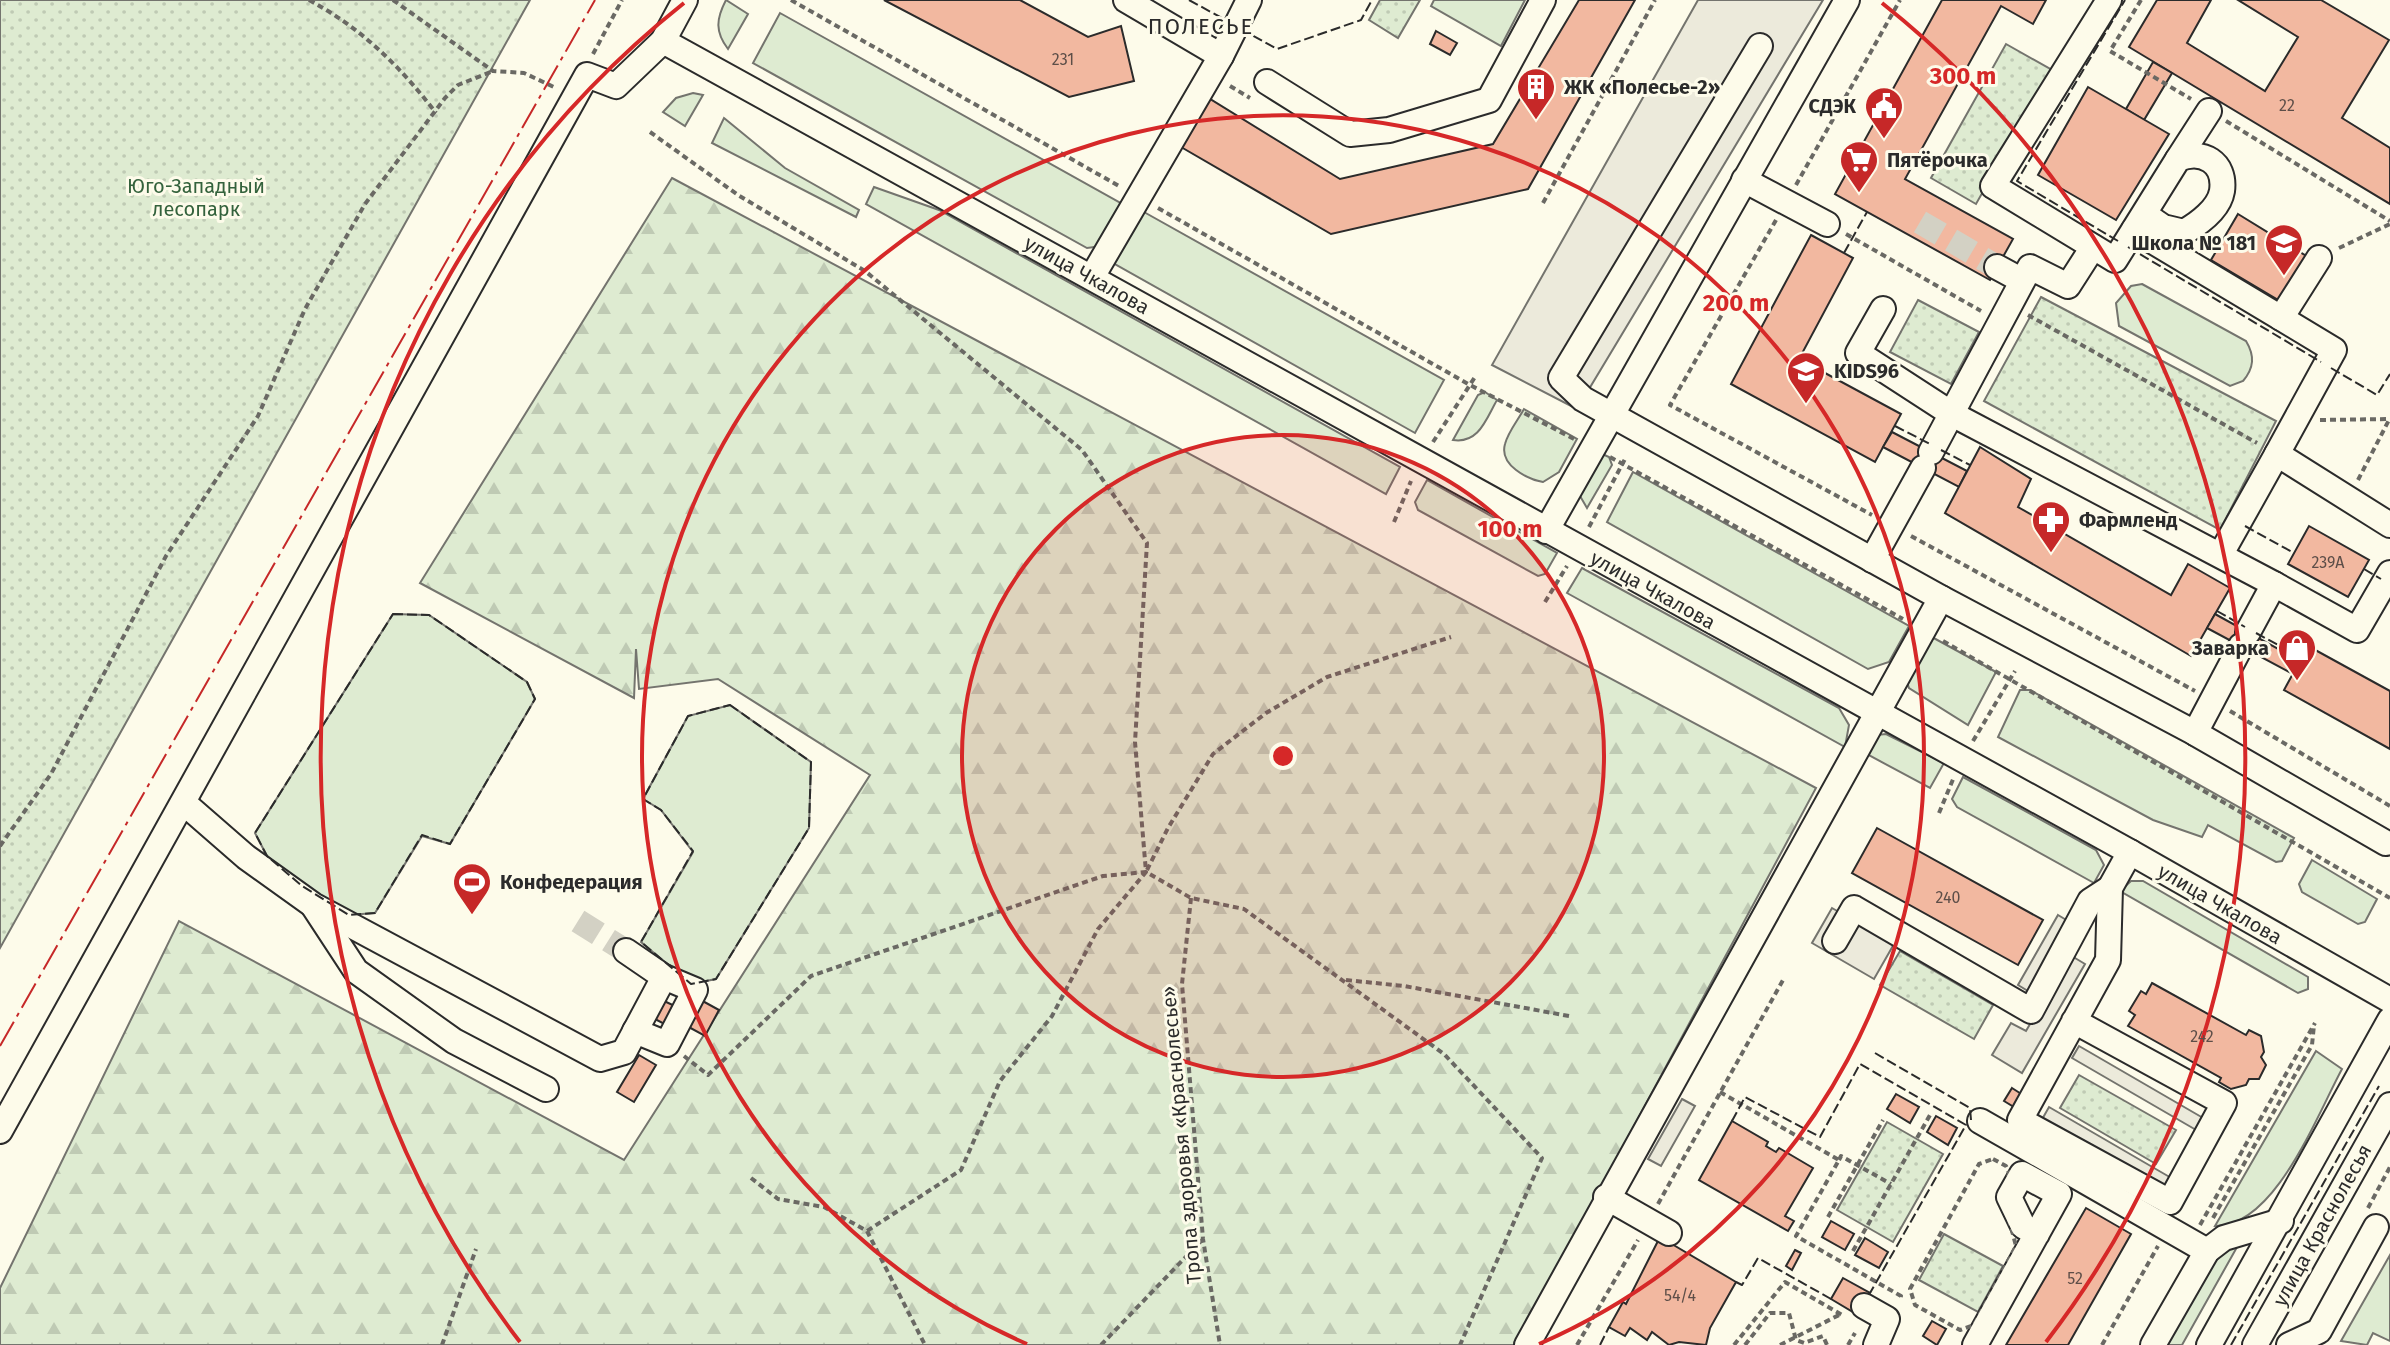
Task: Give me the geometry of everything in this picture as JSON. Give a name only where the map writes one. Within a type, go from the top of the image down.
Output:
[{"type":"street","points":[[0,1131],[587,75],[616,86],[663,41],[685,0]]},
{"type":"street","points":[[1126,0],[1221,56]]},
{"type":"street","points":[[1092,277],[1221,56],[1249,0]]},
{"type":"street","points":[[1267,82],[1350,134],[1389,130],[1489,100],[1543,0]]},
{"type":"street","points":[[1546,531],[1847,0]]},
{"type":"street","points":[[2109,0],[1993,186],[2115,260],[2209,111]]},
{"type":"street","name":"улица Чкалова","points":[[663,41],[726,79],[1092,277],[2130,852],[2390,1000]]},
{"type":"street","points":[[1760,46],[1561,378],[1583,399],[1941,598],[2195,733],[2386,843]]},
{"type":"street","points":[[2139,222],[2184,232],[2201,223],[2222,193],[2220,170],[2208,156],[2193,153],[2178,159]]},
{"type":"street","points":[[1744,180],[1827,224]]},
{"type":"street","points":[[2139,222],[2334,350],[2221,554]]},
{"type":"street","points":[[1872,560],[2030,267],[2068,286],[2093,247]]},
{"type":"street","points":[[2281,318],[2319,258]]},
{"type":"street","points":[[1997,267],[2021,280]]},
{"type":"street","points":[[1883,309],[1858,353],[1952,414],[2221,554],[2357,630],[2390,573]]},
{"type":"street","points":[[2277,454],[2390,525]]},
{"type":"street","points":[[2195,733],[2274,584]]},
{"type":"street","points":[[1527,1345],[1606,1197],[1941,598]]},
{"type":"street","points":[[184,803],[246,857],[313,905],[600,1059],[624,1052],[664,977]]},
{"type":"street","points":[[2074,1021],[2224,1103],[2170,1202],[2020,1120],[2074,1021],[2108,960],[2110,888],[2130,852]]},
{"type":"street","points":[[1835,941],[1854,908],[2031,1011],[2090,901],[2110,888]]},
{"type":"street","points":[[313,905],[356,971],[454,1041],[546,1089]]},
{"type":"street","points":[[626,951],[664,977],[695,990],[667,1044],[635,1031]]},
{"type":"street","name":"улица Краснолесья","points":[[2209,1345],[2281,1221],[2390,1020]]},
{"type":"street","name":"улица Краснолесья","points":[[2255,1345],[2390,1105]]},
{"type":"street","points":[[1980,1121],[2199,1246],[2153,1345]]},
{"type":"street","points":[[1606,1197],[1659,1227]]},
{"type":"street","name":"улица Краснолесья","points":[[2199,1246],[2281,1221]]},
{"type":"street","points":[[2289,1345],[2319,1331],[2376,1227]]},
{"type":"street","points":[[1975,1335],[2037,1234]]},
{"type":"street","points":[[1854,1316],[1887,1319]]},
{"type":"street","points":[[1865,1339],[1887,1319]]},
{"type":"path","points":[[309,0],[333,13],[394,61],[436,113]]},
{"type":"path","points":[[393,0],[493,71]]},
{"type":"path","points":[[588,62],[622,0]]},
{"type":"path","points":[[1543,203],[1655,0]]},
{"type":"path","points":[[0,846],[51,774],[166,556],[258,416],[305,309],[365,204],[458,85],[493,71],[524,73],[545,80],[566,95]]},
{"type":"path","points":[[650,132],[738,195],[865,271],[1058,430],[1082,450],[1147,543],[1135,742],[1146,872]]},
{"type":"path","points":[[1827,224],[1999,322],[2020,311],[2257,443],[2276,421],[2390,419],[2347,499]]},
{"type":"path","points":[[2319,258],[2390,224]]},
{"type":"path","points":[[867,1231],[961,1170],[1000,1081],[1052,1016],[1098,929],[1146,872],[1168,828],[1213,754],[1255,721],[1327,677],[1451,637]]},
{"type":"path","points":[[667,1044],[708,1075],[811,976],[1103,876],[1146,872],[1191,898],[1244,909],[1444,1054],[1542,1158],[1460,1345]]},
{"type":"path","name":"Тропа здоровья «Краснолесье»","points":[[1191,898],[1182,984],[1203,1239],[1220,1345]]},
{"type":"path","points":[[1344,980],[1404,986],[1569,1016]]},
{"type":"path","points":[[1577,1345],[1659,1227],[1720,1092],[1783,980]]},
{"type":"path","points":[[2199,1246],[2312,1045],[2315,1023]]},
{"type":"path","points":[[1720,1092],[1839,1160]]},
{"type":"path","points":[[1853,1251],[1930,1115]]},
{"type":"path","points":[[1828,1217],[1883,1120]]},
{"type":"path","points":[[1887,1319],[1901,1296],[1796,1236],[1841,1156],[1891,1184]]},
{"type":"path","points":[[1993,1159],[2000,1161],[2009,1173],[2003,1197],[2016,1242],[1975,1335],[1957,1330],[1916,1307],[1910,1293],[1979,1164],[1993,1159]]},
{"type":"path","points":[[751,1178],[778,1199],[824,1207],[867,1231],[925,1345]]},
{"type":"path","points":[[2102,1345],[2168,1229]]},
{"type":"path","points":[[1101,1345],[1203,1239]]},
{"type":"path","points":[[442,1345],[476,1249]]},
{"type":"path","points":[[1734,1345],[1785,1282],[1854,1316],[1865,1339]]},
{"type":"path","points":[[1745,1345],[1772,1311],[1789,1313],[1794,1338]]},
{"type":"path","points":[[1780,1345],[1854,1316]]},
{"type":"path","points":[[1794,1338],[1804,1343],[1823,1336],[1827,1345]]},
{"type":"green space","name":"Юго-Западный лесопарк","points":[[0,0],[530,0],[0,948]]},
{"type":"green space","points":[[726,0],[748,14],[728,49],[718,25]]},
{"type":"green space","points":[[1380,0],[1420,0],[1398,38],[1369,20]]},
{"type":"green space","points":[[1434,0],[1525,0],[1501,46],[1431,6]]},
{"type":"green space","points":[[780,13],[1124,205],[1102,246],[1087,248],[753,63]]},
{"type":"green space","points":[[2006,44],[2052,70],[1976,204],[1931,178]]},
{"type":"green space","points":[[693,93],[703,95],[685,126],[663,112],[676,98]]},
{"type":"green space","points":[[724,118],[785,168],[859,210],[856,217],[712,143]]},
{"type":"green space","points":[[672,178],[1816,788],[1516,1345],[0,1345],[0,1288],[179,921],[624,1160],[870,775],[718,679],[639,689],[636,649],[634,698],[420,583]]},
{"type":"green space","points":[[874,187],[939,210],[1400,467],[1386,494],[866,204]]},
{"type":"green space","points":[[1135,207],[1444,380],[1415,433],[1106,259]]},
{"type":"green space","points":[[2142,284],[2246,341],[2252,362],[2243,381],[2230,386],[2119,326],[2116,303],[2131,286]]},
{"type":"green space","points":[[2041,297],[2276,421],[2220,530],[1984,401]]},
{"type":"green space","points":[[1918,300],[1979,332],[1951,384],[1890,352]]},
{"type":"green space","points":[[1485,392],[1497,400],[1481,429],[1469,438],[1453,440],[1478,395]]},
{"type":"green space","points":[[1524,409],[1577,439],[1559,472],[1543,482],[1516,470],[1504,452],[1508,435]]},
{"type":"green space","points":[[1600,453],[1609,457],[1612,465],[1587,508],[1580,496]]},
{"type":"green space","points":[[1633,472],[1909,626],[1889,662],[1868,669],[1607,522]]},
{"type":"green space","points":[[1427,480],[1557,553],[1545,574],[1538,576],[1418,510],[1415,502]]},
{"type":"green space","points":[[1582,568],[1839,708],[1849,725],[1845,747],[1567,593]]},
{"type":"green space","points":[[393,614],[429,615],[527,682],[535,699],[450,844],[422,836],[375,913],[349,915],[302,886],[267,856],[255,833]]},
{"type":"green space","points":[[1930,636],[1996,672],[1968,725],[1909,688],[1906,679]]},
{"type":"green space","points":[[2020,690],[2030,690],[2294,838],[2282,861],[2276,862],[2208,825],[2202,837],[2153,820],[1998,737]]},
{"type":"green space","points":[[730,705],[811,762],[809,828],[716,979],[691,984],[641,942],[693,852],[661,810],[643,799],[688,716]]},
{"type":"green space","points":[[1886,734],[1944,763],[1930,788],[1863,752],[1877,735]]},
{"type":"green space","points":[[1963,777],[2096,850],[2104,865],[2094,883],[1957,807],[1952,799]]},
{"type":"green space","points":[[2312,860],[2377,899],[2365,922],[2358,924],[2302,892],[2299,884]]},
{"type":"green space","points":[[2131,881],[2143,881],[2308,977],[2308,989],[2298,993],[2120,891]]},
{"type":"green space","points":[[1900,951],[1993,1005],[1974,1039],[1880,985]]},
{"type":"green space","points":[[2316,1051],[2342,1069],[2292,1165],[2257,1208],[2237,1221],[2215,1226]]},
{"type":"green space","points":[[2079,1075],[2176,1130],[2156,1164],[2060,1108]]},
{"type":"green space","points":[[1887,1122],[1943,1154],[1893,1242],[1837,1210]]},
{"type":"green space","points":[[1944,1234],[2003,1266],[1978,1312],[1919,1280]]},
{"type":"green space","points":[[2241,1240],[2182,1345],[2160,1345],[2209,1259]]},
{"type":"green space","points":[[2390,1255],[2390,1341],[2373,1333],[2367,1345],[2341,1341]]},
{"type":"shaded area","points":[[1698,0],[1823,0],[1583,399],[1573,407],[1492,365]]},
{"type":"shaded area","points":[[1832,908],[1894,944],[1874,979],[1812,943]]},
{"type":"shaded area","points":[[2058,915],[2073,924],[2033,994],[2018,985]]},
{"type":"shaded area","points":[[2070,955],[2085,964],[2022,1073],[1992,1055],[2011,1023],[2026,1031]]},
{"type":"shaded area","points":[[2079,1046],[2210,1122],[2203,1134],[2072,1058]]},
{"type":"shaded area","points":[[1682,1099],[1695,1106],[1661,1166],[1648,1159]]},
{"type":"shaded area","points":[[2049,1107],[2173,1179],[2164,1195],[2040,1123]]},
{"type":"building","points":[[884,0],[1020,0],[1088,37],[1121,26],[1134,81],[1069,97]]},
{"type":"building","name":"ЖК «Полесье-2»","points":[[1579,0],[1635,0],[1528,189],[1331,234],[1181,147],[1210,99],[1340,179],[1493,144]]},
{"type":"building","points":[[1942,0],[2046,0],[2033,24],[2001,6],[1905,179],[2013,239],[1990,280],[1835,194]]},
{"type":"building","points":[[2157,0],[2211,0],[2187,43],[2265,91],[2298,37],[2238,0],[2321,0],[2389,40],[2342,118],[2390,148],[2390,204],[2129,47]]},
{"type":"building","points":[[1436,31],[1457,43],[1450,55],[1430,44]]},
{"type":"building","points":[[2153,62],[2172,73],[2144,120],[2126,109]]},
{"type":"building","points":[[2088,87],[2169,134],[2116,220],[2038,175]]},
{"type":"building","points":[[2238,214],[2308,257],[2280,301],[2211,260]]},
{"type":"building","points":[[1811,235],[1853,258],[1799,359],[1901,414],[1875,462],[1731,384]]},
{"type":"building","points":[[1892,432],[1967,471],[1959,487],[1883,447]]},
{"type":"building","points":[[1980,447],[2031,479],[2018,507],[2171,595],[2188,564],[2230,588],[2191,656],[1945,513]]},
{"type":"building","points":[[2309,526],[2369,560],[2348,597],[2288,564]]},
{"type":"building","points":[[2215,614],[2300,661],[2293,674],[2207,628]]},
{"type":"building","points":[[2308,646],[2390,691],[2390,749],[2284,690]]},
{"type":"building","points":[[1877,828],[2043,920],[2018,965],[1852,873]]},
{"type":"building","points":[[2152,983],[2246,1035],[2249,1030],[2261,1036],[2264,1052],[2261,1057],[2266,1065],[2259,1079],[2249,1079],[2246,1085],[2231,1089],[2219,1082],[2221,1078],[2128,1026],[2135,1015],[2129,1011],[2141,991],[2146,994]]},
{"type":"building","points":[[699,999],[719,1010],[705,1036],[685,1025]]},
{"type":"building","points":[[662,1000],[679,1008],[670,1027],[653,1018]]},
{"type":"building","points":[[639,1055],[656,1065],[634,1102],[617,1092]]},
{"type":"building","points":[[2012,1088],[2026,1097],[2019,1110],[2004,1101]]},
{"type":"building","points":[[1896,1094],[1919,1107],[1910,1123],[1887,1109]]},
{"type":"building","points":[[1936,1116],[1957,1128],[1948,1145],[1927,1132]]},
{"type":"building","points":[[1732,1121],[1768,1142],[1766,1146],[1776,1152],[1779,1148],[1813,1168],[1785,1216],[1794,1221],[1788,1231],[1699,1180]]},
{"type":"building","points":[[2086,1208],[2131,1234],[2068,1345],[2006,1345]]},
{"type":"building","points":[[1831,1221],[1854,1234],[1845,1250],[1822,1237]]},
{"type":"building","points":[[1660,1237],[1736,1282],[1710,1328],[1706,1345],[1679,1342],[1669,1345],[1652,1332],[1647,1340],[1630,1328],[1625,1336],[1609,1327],[1623,1302],[1626,1304]]},
{"type":"building","points":[[1865,1238],[1888,1252],[1879,1268],[1855,1255]]},
{"type":"building","points":[[1795,1250],[1801,1253],[1792,1270],[1786,1266]]},
{"type":"building","points":[[1843,1278],[1870,1293],[1858,1315],[1831,1299]]},
{"type":"building","points":[[1932,1321],[1946,1329],[1937,1345],[1923,1336]]},
{"type":"tunnel","points":[[1920,222],[1997,267]]},
{"type":"tunnel","points":[[578,921],[626,951]]},
{"type":"fence","points":[[1189,0],[1231,23]]},
{"type":"fence","points":[[1241,29],[1277,49],[1361,20],[1372,0]]},
{"type":"fence","points":[[2118,241],[2017,181],[2125,0]]},
{"type":"fence","points":[[1844,253],[1867,212]]},
{"type":"fence","points":[[2128,247],[2321,362]]},
{"type":"fence","points":[[2331,368],[2377,395],[2390,374]]},
{"type":"fence","points":[[1895,426],[1930,444]]},
{"type":"fence","points":[[1941,450],[1970,465]]},
{"type":"fence","points":[[2245,526],[2294,553]]},
{"type":"fence","points":[[2364,569],[2381,579]]},
{"type":"fence","points":[[2217,611],[2245,627]]},
{"type":"fence","points":[[393,614],[429,615],[527,682],[535,699],[450,844],[422,835],[375,913],[349,915],[302,886],[267,856],[255,833],[393,614]]},
{"type":"fence","points":[[2256,633],[2302,658]]},
{"type":"fence","points":[[730,705],[811,762],[809,828],[716,979],[691,984],[641,942],[693,851],[661,810],[643,799],[688,716],[730,705]]},
{"type":"fence","points":[[1875,1053],[1970,1108],[1971,1120]]},
{"type":"fence","points":[[1732,1121],[1745,1097],[1820,1137],[1860,1064],[1966,1125],[1870,1293]]},
{"type":"fence","points":[[2231,1345],[2379,1086]]},
{"type":"fence","points":[[1736,1282],[1742,1285],[1758,1258],[1831,1299]]},
{"type":"fence","points":[[1600,1345],[1609,1327]]},
{"type":"power","points":[[0,1046],[595,0]]},
{"type":"place","name":"ЖК «Полесье-2»","points":[[1536,121]]},
{"type":"place","name":"СДЭК","points":[[1884,140]]},
{"type":"place","name":"Пятёрочка","points":[[1859,194]]},
{"type":"place","name":"Школа № 181","points":[[2284,277]]},
{"type":"place","name":"KIDS96","points":[[1806,405]]},
{"type":"place","name":"Фармленд","points":[[2051,554]]},
{"type":"place","name":"Заварка","points":[[2297,682]]},
{"type":"place","name":"Конфедерация","points":[[472,916]]},
{"type":"district","name":"ПОЛЕСЬЕ","points":[[1201,26]]}]
